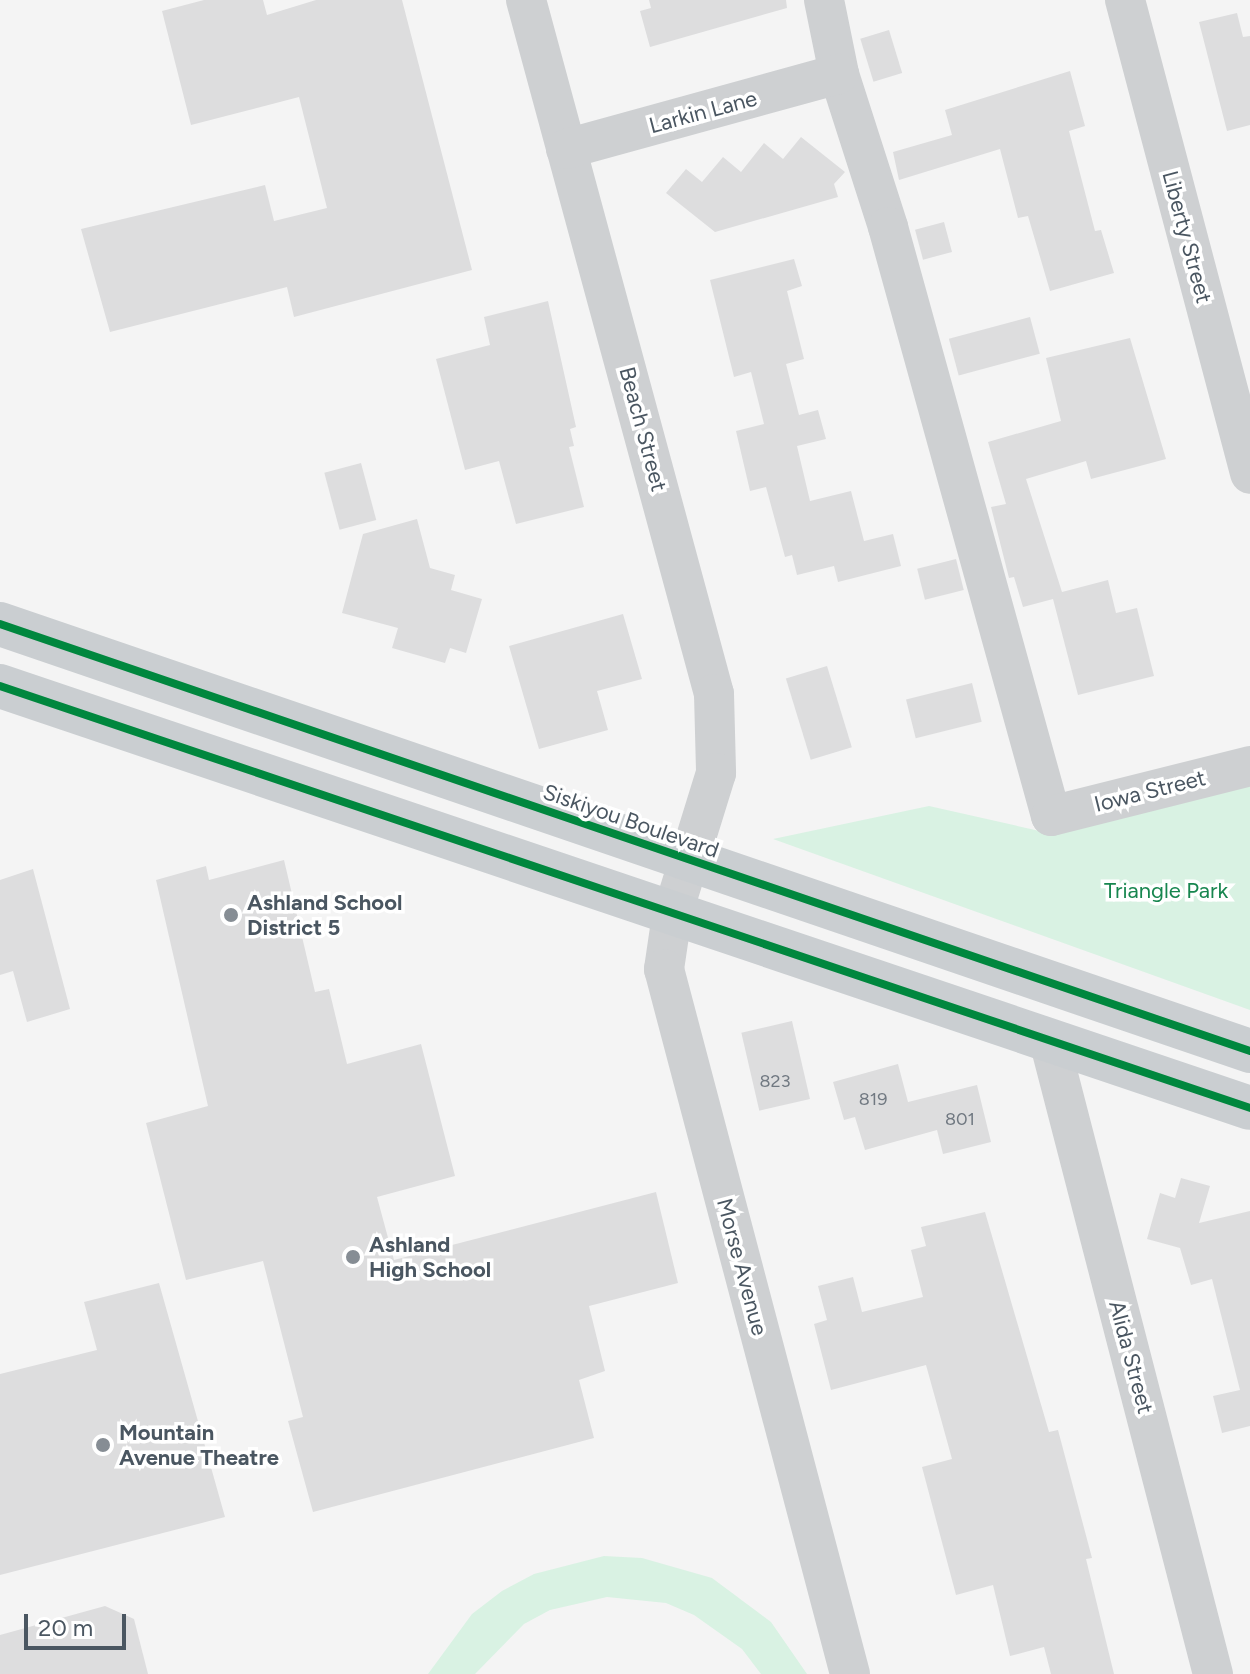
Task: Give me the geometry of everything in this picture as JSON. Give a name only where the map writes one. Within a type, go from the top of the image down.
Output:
[{"type":"main road","name":"Siskiyou Boulevard","points":[[0,624],[1250,1051]]},
{"type":"main road","points":[[0,686],[1250,1108]]},
{"type":"street","name":"Beach Street","points":[[526,0],[714,694],[716,773],[688,860]]},
{"type":"street","points":[[824,0],[839,74]]},
{"type":"street","name":"Liberty Street","points":[[1125,0],[1235,360],[1250,474]]},
{"type":"street","name":"Larkin Lane","points":[[566,149],[839,74]]},
{"type":"street","name":"Iowa Street","points":[[839,74],[888,227],[1051,816],[1250,766]]},
{"type":"street","name":"Morse Avenue","points":[[688,860],[663,951],[672,1007],[850,1674]]},
{"type":"street","name":"Alida Street","points":[[1049,1040],[1213,1674]]},
{"type":"green space","name":"Triangle Park","points":[[1250,783],[1250,1010],[773,839],[929,806],[1053,834]]},
{"type":"green space","points":[[604,1556],[642,1558],[712,1578],[771,1622],[807,1674],[761,1674],[742,1649],[694,1615],[666,1603],[607,1597],[550,1610],[524,1624],[475,1674],[428,1674],[472,1614],[502,1591],[534,1574]]},
{"type":"building","points":[[204,0],[263,0],[267,15],[316,0],[402,0],[472,270],[294,317],[287,287],[110,332],[81,229],[265,185],[274,221],[327,208],[299,97],[191,125],[162,11]]},
{"type":"building","points":[[649,0],[786,0],[787,8],[650,47],[640,11],[651,8]]},
{"type":"building","points":[[1237,13],[1243,37],[1250,36],[1250,125],[1227,131],[1199,22]]},
{"type":"building","points":[[889,30],[902,73],[873,82],[860,39]]},
{"type":"building","points":[[1070,71],[1085,126],[1069,131],[1095,231],[1101,230],[1114,273],[1050,291],[1028,216],[1018,218],[1000,149],[899,180],[893,152],[952,135],[945,110]]},
{"type":"building","points":[[801,137],[845,172],[834,184],[838,197],[715,232],[666,193],[686,169],[702,182],[723,157],[741,172],[764,143],[783,159]]},
{"type":"building","points":[[944,222],[952,252],[923,260],[915,230]]},
{"type":"building","points":[[794,259],[802,286],[787,291],[804,359],[786,364],[799,415],[818,410],[826,439],[797,446],[810,501],[851,491],[864,541],[893,534],[901,566],[838,582],[834,566],[797,575],[792,555],[785,557],[766,487],[750,491],[736,431],[764,424],[751,372],[734,377],[710,280]]},
{"type":"building","points":[[548,301],[576,427],[570,429],[574,446],[569,447],[584,507],[516,524],[499,461],[465,470],[436,359],[490,345],[484,317]]},
{"type":"building","points":[[1030,317],[1040,354],[959,375],[949,339]]},
{"type":"building","points":[[1130,338],[1166,459],[1091,479],[1086,461],[1026,479],[1062,592],[1108,580],[1116,613],[1137,608],[1154,676],[1078,695],[1053,599],[1023,607],[1014,577],[1009,578],[991,507],[1006,504],[988,442],[1061,421],[1046,358]]},
{"type":"building","points":[[361,463],[376,520],[340,530],[324,473]]},
{"type":"building","points":[[417,519],[430,568],[455,575],[451,590],[482,599],[466,653],[450,648],[445,663],[392,648],[398,628],[342,613],[363,534]]},
{"type":"building","points":[[956,559],[964,590],[925,600],[917,569]]},
{"type":"building","points":[[623,614],[642,679],[597,691],[608,730],[539,749],[509,646]]},
{"type":"building","points":[[827,666],[852,747],[811,760],[786,679]]},
{"type":"building","points":[[972,683],[982,722],[916,738],[906,699]]},
{"type":"building","points":[[284,860],[315,992],[329,989],[347,1064],[421,1044],[455,1176],[377,1197],[394,1260],[656,1192],[678,1283],[589,1306],[605,1371],[579,1380],[594,1438],[313,1512],[288,1421],[303,1417],[263,1261],[186,1280],[146,1123],[208,1106],[156,880],[206,866],[209,880]]},
{"type":"building","points":[[33,869],[70,1009],[27,1022],[13,971],[0,975],[0,880]]},
{"type":"building","points":[[792,1021],[810,1099],[759,1111],[741,1033]]},
{"type":"building","points":[[898,1064],[908,1102],[977,1085],[991,1142],[943,1154],[937,1130],[865,1150],[855,1117],[844,1120],[833,1082]]},
{"type":"building","points":[[1181,1178],[1210,1186],[1199,1223],[1250,1211],[1250,1426],[1222,1433],[1213,1396],[1240,1390],[1212,1279],[1191,1285],[1180,1248],[1147,1239],[1160,1193],[1175,1198]]},
{"type":"building","points":[[985,1212],[1049,1432],[1058,1430],[1092,1558],[1086,1559],[1114,1674],[1051,1674],[1044,1647],[1010,1656],[993,1585],[956,1595],[922,1467],[952,1459],[926,1365],[831,1390],[814,1324],[827,1320],[818,1286],[853,1277],[862,1312],[923,1297],[911,1250],[926,1246],[921,1227]]},
{"type":"building","name":"Mountain Avenue Theatre","points":[[159,1283],[225,1517],[0,1575],[0,1374],[97,1350],[84,1302]]},
{"type":"building","points":[[105,1606],[134,1619],[148,1674],[0,1674],[0,1635]]},
{"type":"cycle path","points":[[0,624],[1250,1051]]},
{"type":"cycle path","points":[[0,686],[1250,1108]]},
{"type":"place","name":"Ashland School District 5","points":[[231,915]]},
{"type":"place","name":"Ashland High School","points":[[353,1257]]},
{"type":"place","name":"Mountain Avenue Theatre","points":[[103,1445]]}]
